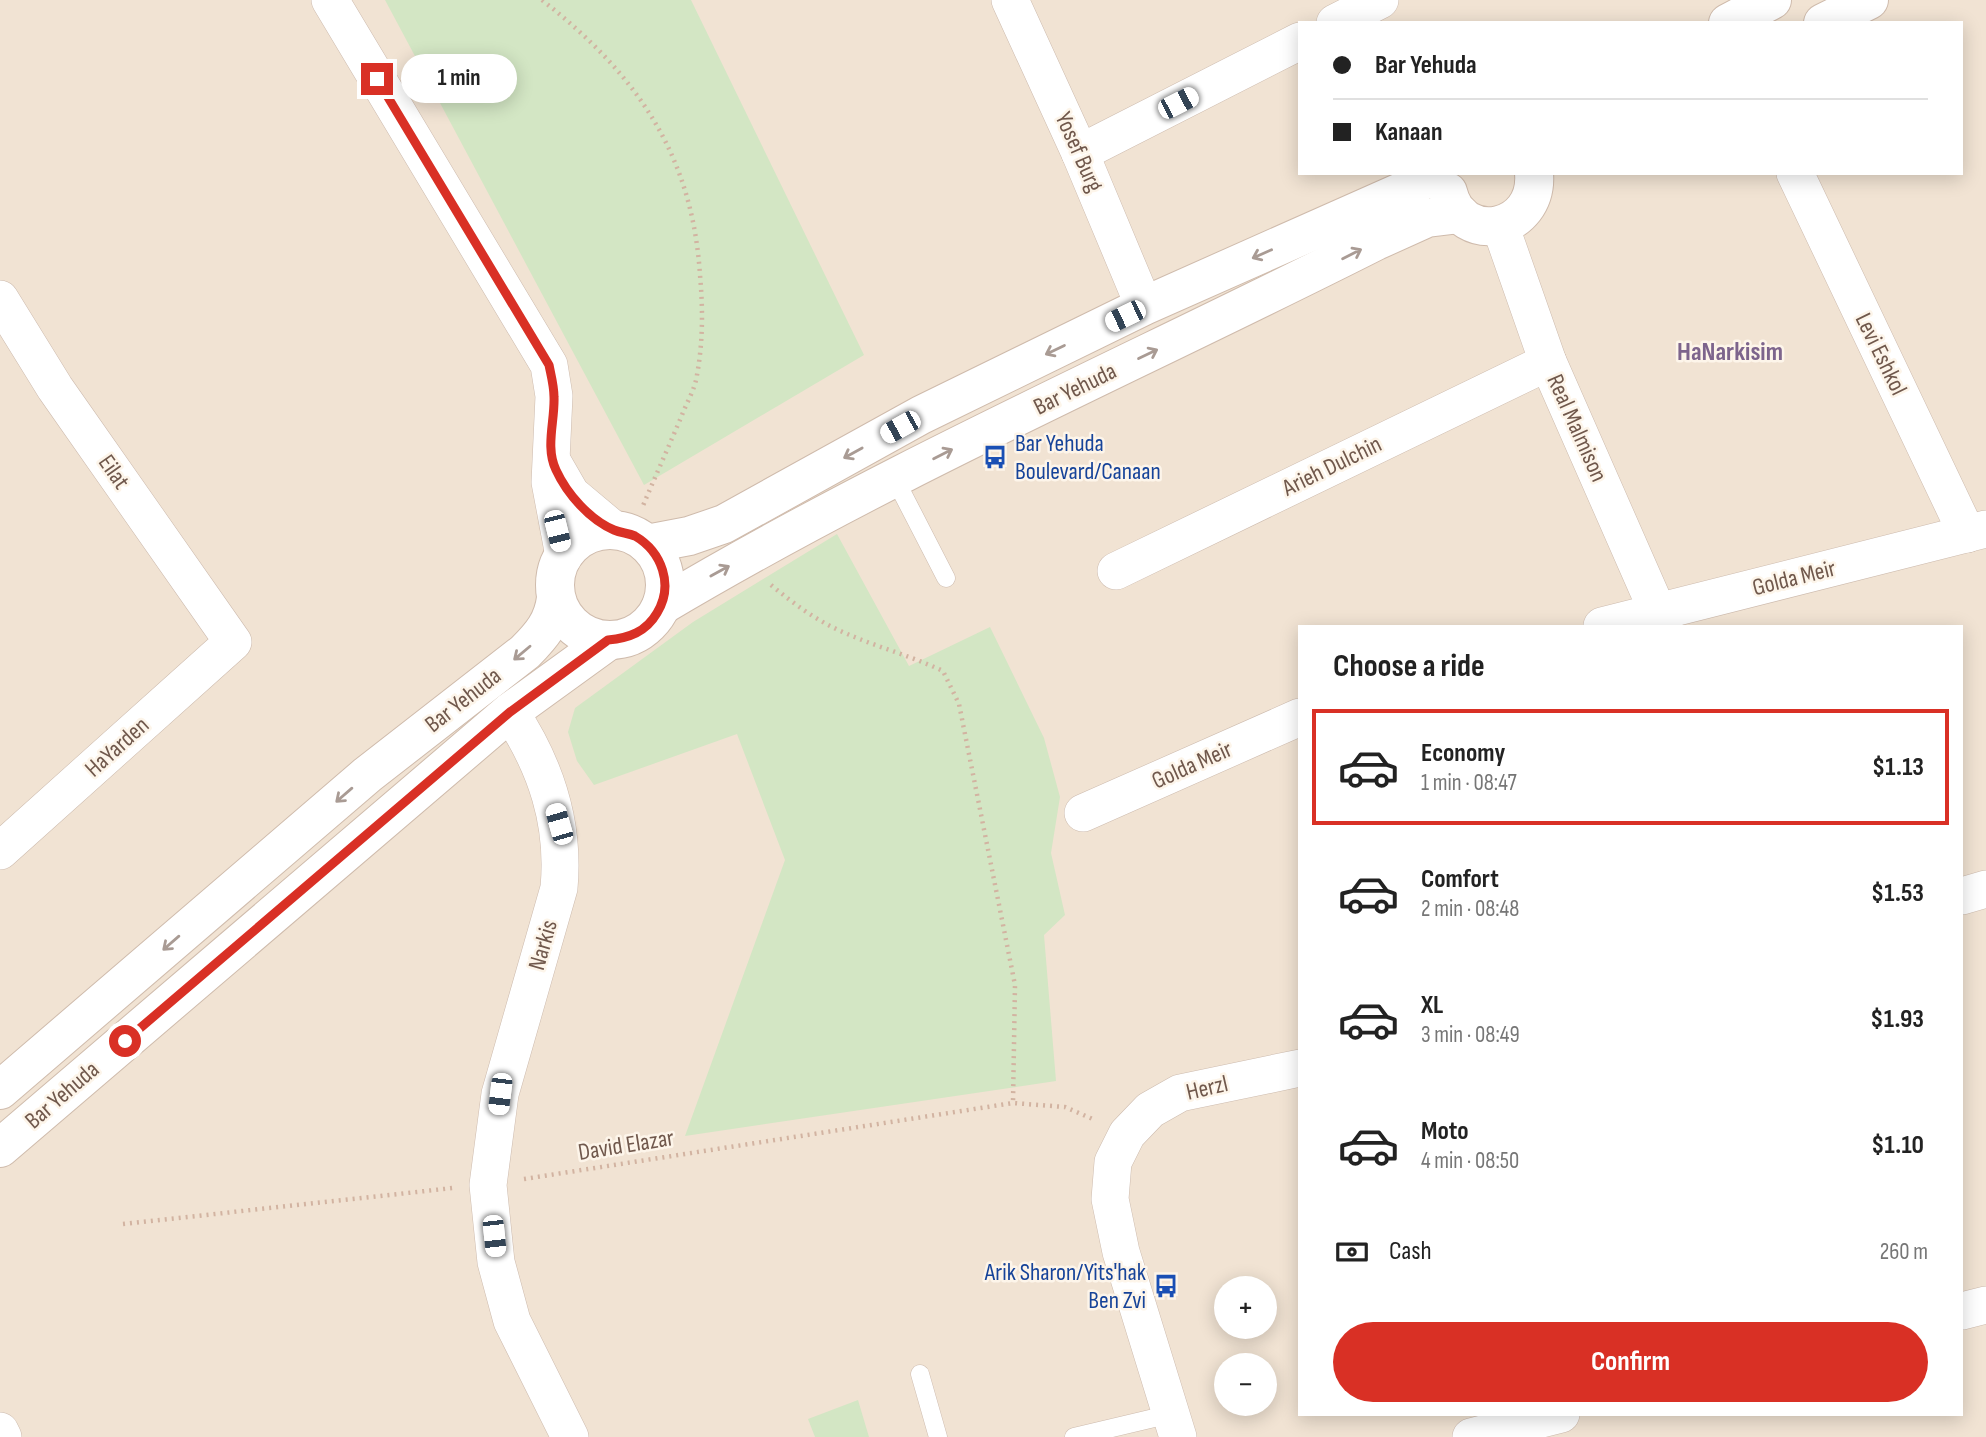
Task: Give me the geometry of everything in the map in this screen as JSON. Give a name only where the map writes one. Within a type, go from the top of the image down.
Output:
[{"type":"street","points":[[330,0],[549,365],[554,396],[550,457],[553,509],[564,556]]},
{"type":"street","name":"Yosef Burg","points":[[1010,0],[1080,153],[1144,306]]},
{"type":"street","points":[[1339,21],[1380,0]]},
{"type":"street","points":[[1732,21],[1772,0]]},
{"type":"street","points":[[1827,21],[1869,0]]},
{"type":"street","points":[[1080,153],[1298,42]]},
{"type":"street","name":"Bar Yehuda","points":[[631,536],[724,524],[921,415],[1144,306],[1414,186],[1431,175]]},
{"type":"street","points":[[1447,175],[1449,198],[1460,214],[1479,225],[1500,225],[1524,211],[1537,177]]},
{"type":"street","name":"Levi Eshkol","points":[[1796,175],[1977,532]]},
{"type":"street","name":"Bar Yehuda","points":[[662,606],[741,560],[895,479],[1376,242],[1427,218],[1460,214]]},
{"type":"street","name":"Real Malmison","points":[[1500,225],[1548,362],[1661,619]]},
{"type":"street","name":"Eilat","points":[[0,299],[55,388],[233,642]]},
{"type":"street","name":"Arieh Dulchin","points":[[1116,571],[1548,362]]},
{"type":"street","points":[[550,457],[570,494],[631,536],[664,573],[662,606],[640,632],[625,639],[591,637],[575,628],[563,614],[556,598],[557,570],[564,556],[585,537],[631,536]]},
{"type":"street","name":"Golda Meir","points":[[1610,625],[1661,619],[1977,532]]},
{"type":"street","name":"Bar Yehuda","points":[[0,1090],[367,775],[525,652],[543,635],[553,617],[556,598]]},
{"type":"street","name":"Bar Yehuda","points":[[0,1148],[510,712],[608,640]]},
{"type":"street","name":"HaYarden","points":[[0,851],[233,642]]},
{"type":"street","name":"Narkis","points":[[510,712],[529,740],[547,781],[559,824],[562,858],[559,888],[500,1094],[488,1185],[496,1262],[512,1321],[570,1437]]},
{"type":"street","name":"Golda Meir","points":[[1083,813],[1298,718]]},
{"type":"street","points":[[1963,896],[1986,888]]},
{"type":"street","name":"Herzl","points":[[1127,1134],[1150,1110],[1180,1093],[1298,1068]]},
{"type":"street","points":[[1127,1134],[1113,1162],[1110,1199],[1121,1252],[1174,1426]]},
{"type":"street","points":[[1963,1311],[1986,1305]]},
{"type":"street","points":[[1471,1437],[1553,1416]]},
{"type":"street","points":[[0,1431],[3,1437]]},
{"type":"lane","points":[[895,479],[946,578]]},
{"type":"lane","points":[[920,1374],[938,1437]]},
{"type":"lane","points":[[1074,1437],[1174,1426]]},
{"type":"path","points":[[542,0],[573,24],[628,82],[662,133],[686,188],[698,250],[703,316],[697,378],[631,536]]},
{"type":"path","points":[[741,560],[800,609],[845,633],[906,653],[943,671],[958,704],[1015,985],[1013,1103]]},
{"type":"path","name":"David Elazar","points":[[123,1224],[488,1185],[1013,1103],[1065,1107],[1127,1134]]},
{"type":"shaded area","points":[[0,0],[1986,0],[1986,1437],[0,1437]]},
{"type":"green space","points":[[385,0],[691,0],[864,355],[644,485]]},
{"type":"green space","points":[[837,534],[909,666],[990,627],[1044,738],[1060,797],[1051,853],[1065,915],[1044,935],[1056,1081],[685,1136],[785,860],[737,734],[594,785],[577,761],[568,732],[575,708],[693,622]]},
{"type":"green space","points":[[858,1400],[869,1437],[815,1437],[808,1419]]},
{"type":"place","name":"Bar Yehuda Boulevard/Canaan","points":[[995,457]]},
{"type":"place","name":"Arik Sharon/Yits'hak Ben Zvi","points":[[1166,1286]]},
{"type":"district","name":"HaNarkisim","points":[[1730,352]]},
{"type":"route","points":[[125,1041],[510,712],[608,640],[625,639],[640,632],[653,620],[662,606],[664,573],[658,557],[647,544],[631,534],[614,530],[595,517],[570,494],[557,472],[550,457],[554,396],[549,365],[377,79]]}]
